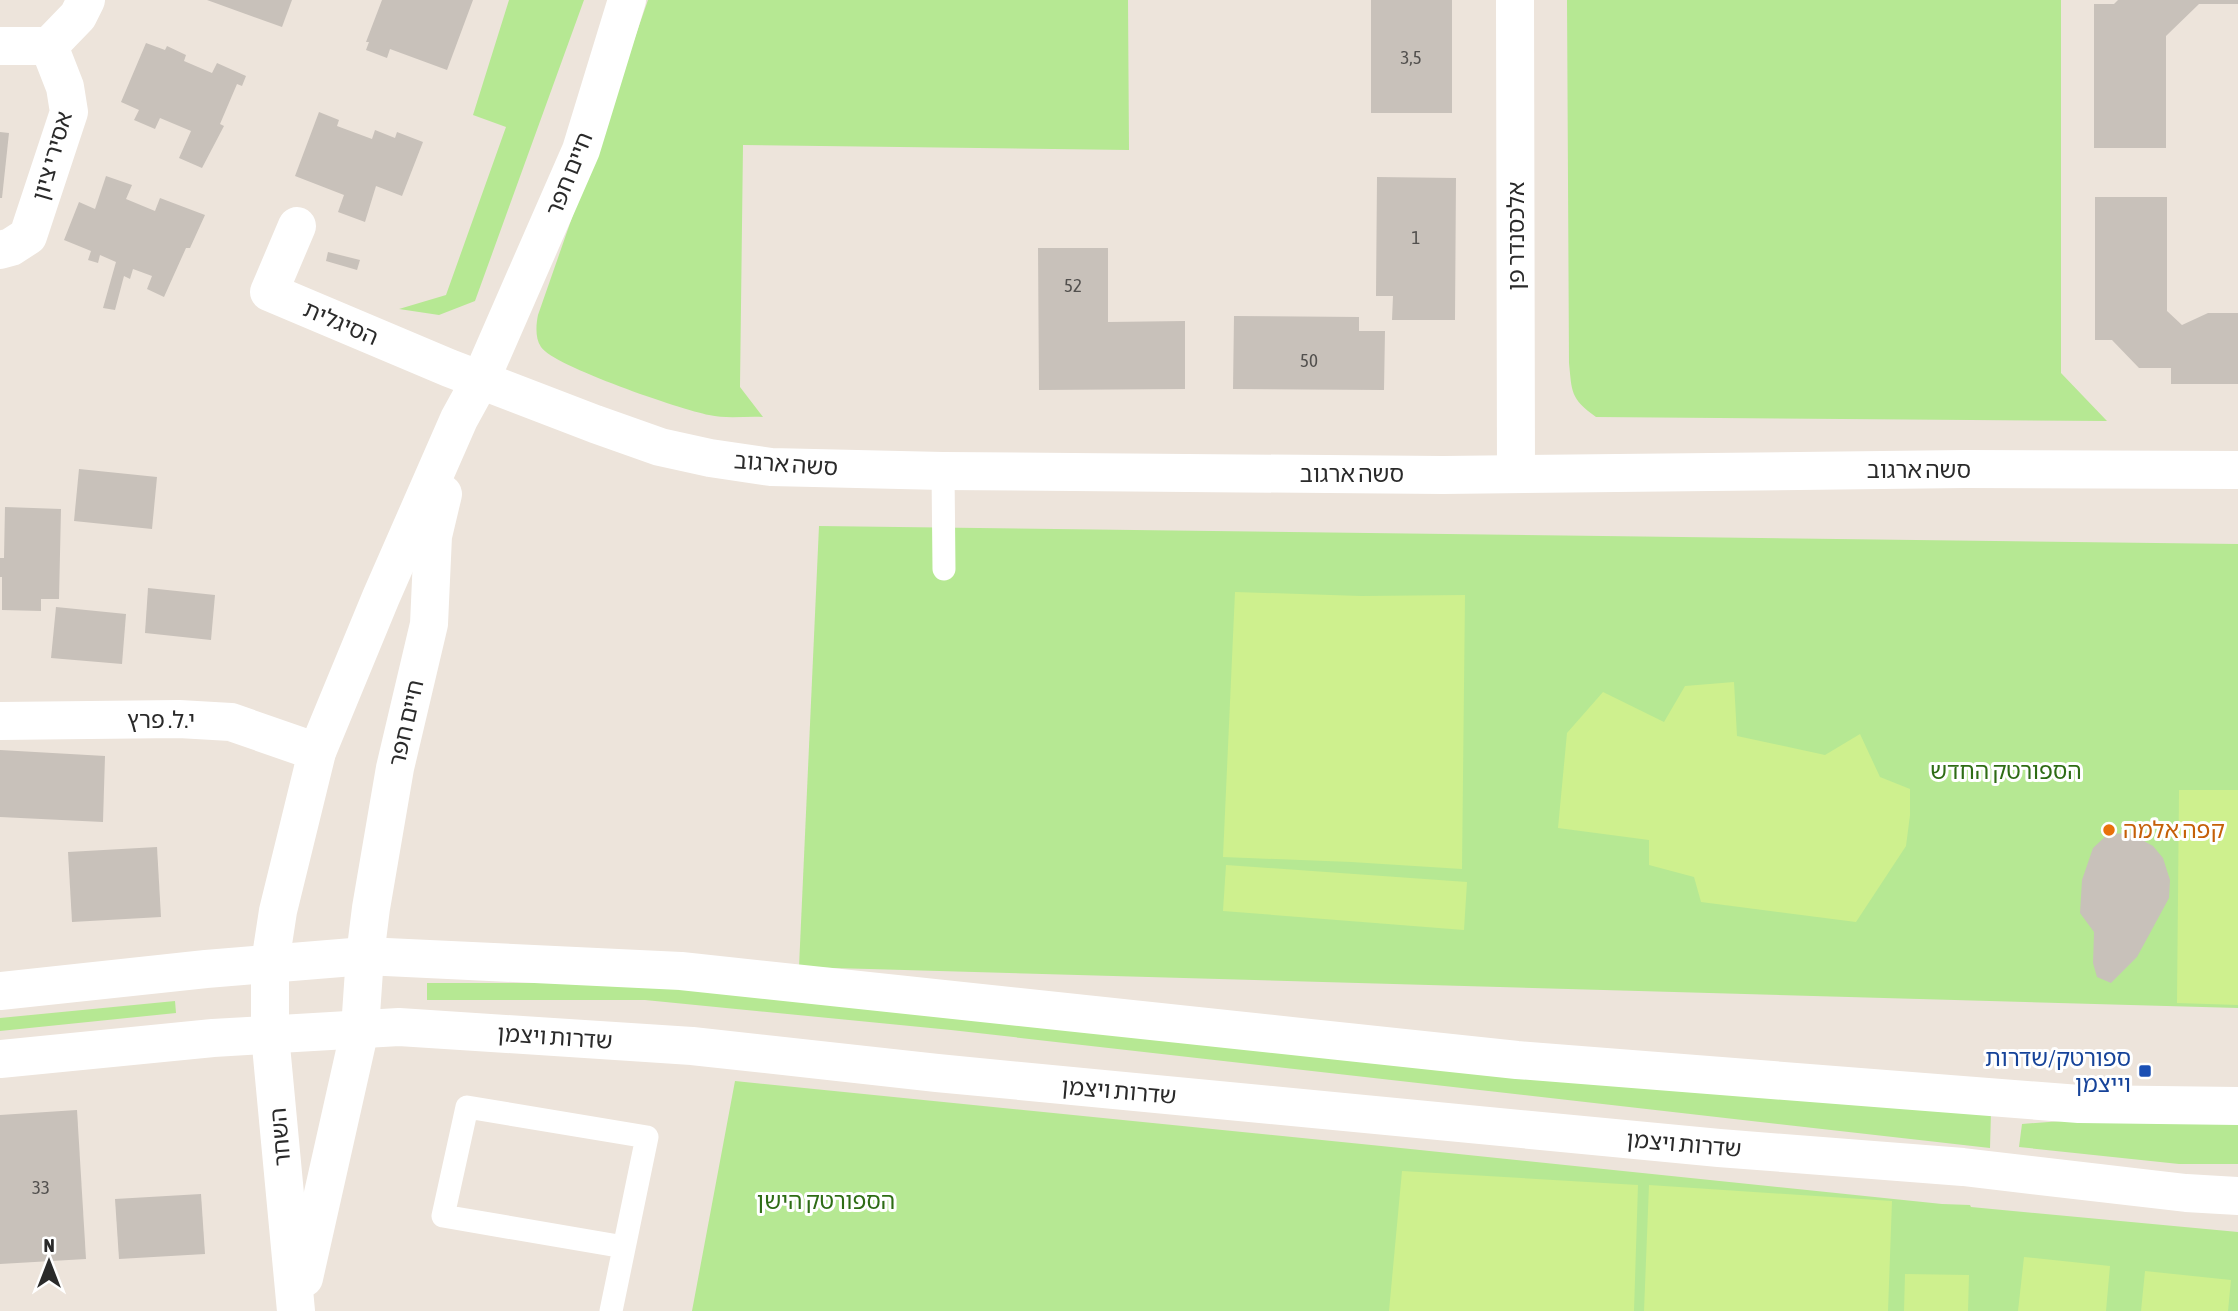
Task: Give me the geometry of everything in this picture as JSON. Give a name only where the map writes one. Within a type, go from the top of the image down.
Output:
[{"type":"street","points":[[0,46],[49,46],[78,16],[86,0]]},
{"type":"street","name":"חיים חפר","points":[[270,963],[278,911],[317,752],[459,419],[481,379],[581,150],[627,0]]},
{"type":"street","name":"אלכסנדר פן","points":[[1515,0],[1516,473]]},
{"type":"street","name":"אסירי ציון","points":[[0,250],[11,247],[28,236],[69,112],[65,87],[49,46]]},
{"type":"street","name":"הסיגלית","points":[[297,226],[269,292],[481,379]]},
{"type":"street","name":"סשה ארגוב","points":[[481,379],[648,442],[710,458],[771,467],[1429,475],[1965,469],[2238,470]]},
{"type":"street","name":"חיים חפר","points":[[360,1029],[371,908],[395,768],[429,624],[433,536],[459,419]]},
{"type":"street","name":"י.ל. פרץ","points":[[0,721],[179,719],[231,722],[317,752]]},
{"type":"street","points":[[0,991],[365,956],[681,971],[1530,1061],[2079,1104],[2238,1106]]},
{"type":"street","name":"השחר","points":[[270,963],[270,1035],[296,1311]]},
{"type":"street","name":"שדרות ויצמן","points":[[0,1059],[213,1038],[399,1027],[692,1046],[937,1073],[1720,1148],[1963,1167],[2186,1193],[2238,1196]]},
{"type":"street","name":"השחר","points":[[296,1311],[360,1029]]},
{"type":"lane","points":[[943,471],[944,569]]},
{"type":"lane","points":[[611,1311],[647,1137],[467,1107],[443,1216],[624,1247]]},
{"type":"green space","points":[[509,0],[584,0],[475,301],[439,315],[399,309],[446,295],[506,127],[473,115]]},
{"type":"green space","points":[[648,0],[1128,0],[1129,150],[743,145],[740,387],[763,417],[716,416],[673,405],[569,365],[541,347],[536,331],[538,315]]},
{"type":"green space","points":[[1567,0],[2061,0],[2061,373],[2107,421],[1596,417],[1587,410],[1574,394],[1569,363]]},
{"type":"green space","name":"הספורטק החדש","points":[[819,526],[2238,544],[2238,1008],[799,967]]},
{"type":"green space","points":[[1235,592],[1361,596],[1465,595],[1462,869],[1223,857]]},
{"type":"green space","points":[[1734,682],[1737,736],[1825,755],[1860,734],[1880,777],[1910,789],[1906,846],[1856,922],[1701,902],[1694,877],[1649,865],[1649,840],[1558,828],[1567,733],[1603,692],[1664,722],[1685,686]]},
{"type":"green space","points":[[2179,790],[2238,790],[2238,1005],[2177,1003]]},
{"type":"green space","points":[[1226,865],[1467,882],[1464,930],[1223,911]]},
{"type":"green space","points":[[427,983],[626,983],[1991,1112],[1990,1148],[951,1030],[645,1000],[427,1000]]},
{"type":"green space","points":[[175,1001],[176,1013],[0,1031],[0,1018]]},
{"type":"green space","name":"הספורטק הישן","points":[[735,1081],[2238,1232],[2238,1311],[692,1311]]},
{"type":"green space","points":[[2089,1119],[2238,1120],[2238,1164],[2179,1164],[2019,1147],[2022,1124]]},
{"type":"green space","points":[[1402,1171],[1638,1185],[1634,1311],[1389,1311]]},
{"type":"green space","points":[[1649,1185],[1892,1201],[1888,1311],[1644,1311]]},
{"type":"green space","points":[[2024,1257],[2110,1266],[2106,1311],[2018,1311]]},
{"type":"green space","points":[[2145,1271],[2231,1280],[2228,1311],[2141,1311]]},
{"type":"green space","points":[[1905,1274],[1969,1275],[1968,1311],[1904,1311]]},
{"type":"building","points":[[207,0],[292,0],[282,27]]},
{"type":"building","points":[[382,0],[473,0],[447,70],[390,49],[387,58],[366,50],[369,42],[366,42]]},
{"type":"building","points":[[1371,0],[1452,0],[1452,113],[1371,113]]},
{"type":"building","points":[[2118,0],[2238,0],[2238,4],[2199,4],[2166,36],[2166,148],[2094,148],[2094,4],[2114,4]]},
{"type":"building","points":[[146,43],[165,50],[167,46],[186,55],[184,61],[212,73],[217,63],[246,76],[242,86],[237,84],[220,124],[224,126],[202,168],[179,158],[191,131],[160,118],[155,129],[134,120],[139,110],[121,102]]},
{"type":"building","points":[[319,112],[339,120],[337,126],[372,139],[375,130],[395,138],[397,132],[423,142],[402,196],[376,186],[365,222],[338,212],[344,195],[295,176]]},
{"type":"building","points":[[0,132],[9,133],[2,198],[0,198]]},
{"type":"building","points":[[106,176],[132,185],[126,199],[155,211],[160,198],[205,215],[190,248],[186,248],[164,297],[147,289],[152,276],[133,269],[130,279],[124,276],[115,310],[103,308],[116,262],[100,255],[98,263],[88,260],[91,251],[64,240],[79,202],[95,209]]},
{"type":"building","points":[[1377,177],[1456,178],[1455,320],[1392,320],[1393,296],[1376,296]]},
{"type":"building","points":[[2095,197],[2167,197],[2167,311],[2182,325],[2208,313],[2238,313],[2238,384],[2171,384],[2171,368],[2139,368],[2112,340],[2095,340]]},
{"type":"building","points":[[1038,248],[1108,248],[1108,322],[1185,321],[1185,389],[1039,390]]},
{"type":"building","points":[[328,252],[360,260],[357,270],[326,261]]},
{"type":"building","points":[[1234,316],[1359,317],[1359,331],[1385,331],[1384,390],[1233,389]]},
{"type":"building","points":[[79,469],[157,477],[152,529],[74,521]]},
{"type":"building","points":[[5,507],[61,509],[59,599],[41,599],[41,611],[2,610],[0,558],[4,558]]},
{"type":"building","points":[[148,588],[215,595],[211,640],[145,633]]},
{"type":"building","points":[[56,607],[126,614],[122,664],[51,658]]},
{"type":"building","points":[[0,750],[105,756],[103,822],[0,817]]},
{"type":"building","points":[[2130,833],[2153,846],[2163,858],[2170,880],[2169,898],[2137,957],[2111,983],[2097,977],[2093,963],[2094,932],[2080,913],[2082,880],[2093,848],[2108,834]]},
{"type":"building","points":[[157,847],[161,917],[72,922],[68,852]]},
{"type":"building","points":[[77,1110],[86,1259],[0,1264],[0,1115]]},
{"type":"building","points":[[201,1194],[205,1254],[119,1259],[115,1199]]},
{"type":"place","name":"קפה אלמה","points":[[2109,830]]},
{"type":"place","name":"ספורטק/שדרות וייצמן","points":[[2145,1071]]}]
